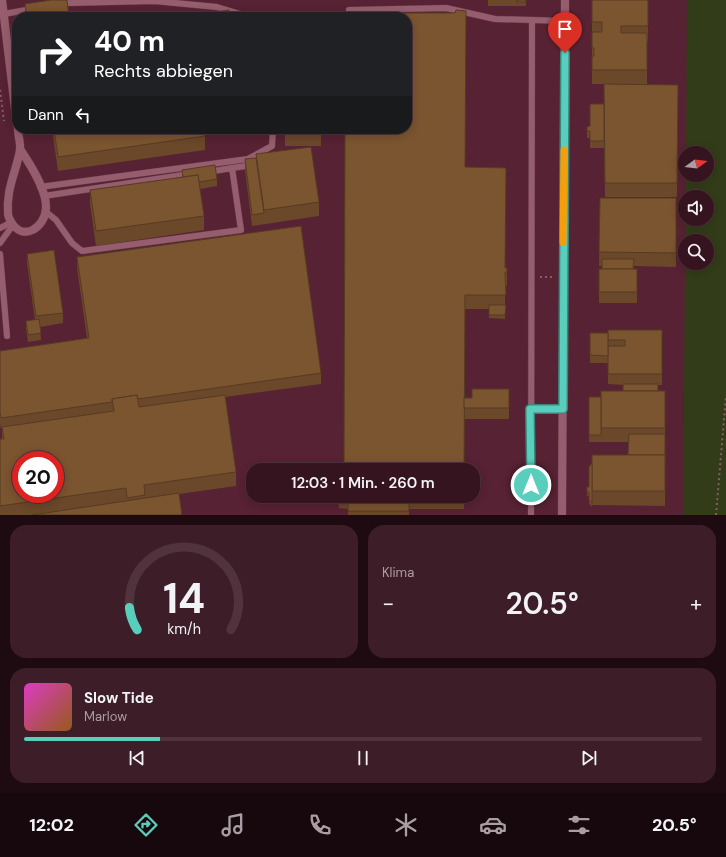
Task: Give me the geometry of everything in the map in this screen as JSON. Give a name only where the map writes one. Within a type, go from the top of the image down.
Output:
[{"type":"street","points":[[2,0],[12,82]]},
{"type":"street","points":[[562,515],[565,0]]},
{"type":"street","points":[[18,134],[20,149],[9,188],[8,215],[13,224],[21,230],[30,231],[38,227],[44,218],[46,207],[44,196],[33,169],[20,149]]},
{"type":"lane","points":[[50,6],[69,3],[154,1],[217,7],[234,12]]},
{"type":"lane","points":[[349,10],[446,8],[495,19],[565,21]]},
{"type":"lane","points":[[16,12],[35,9]]},
{"type":"lane","points":[[4,14],[12,13]]},
{"type":"lane","points":[[531,515],[530,409],[532,20]]},
{"type":"lane","points":[[40,187],[248,159],[260,154],[272,146],[273,134]]},
{"type":"lane","points":[[201,173],[260,164]]},
{"type":"lane","points":[[45,212],[56,220],[72,244],[82,251],[241,230],[232,168]]},
{"type":"lane","points":[[44,196],[193,174]]},
{"type":"lane","points":[[0,228],[13,224]]},
{"type":"lane","points":[[0,243],[13,224]]},
{"type":"lane","points":[[0,254],[7,336]]},
{"type":"lane","points":[[530,409],[563,409]]},
{"type":"path","points":[[0,90],[4,121]]},
{"type":"path","points":[[531,277],[563,276]]},
{"type":"path","points":[[716,515],[726,394]]},
{"type":"shaded area","points":[[0,0],[689,0],[688,146],[678,146],[678,182],[687,182],[687,190],[678,190],[678,226],[687,226],[687,234],[678,234],[678,270],[686,270],[684,515],[0,515]]},
{"type":"green space","points":[[687,0],[726,0],[726,515],[683,515],[685,270],[714,270],[714,234],[686,234],[686,226],[714,226],[714,190],[686,190],[686,182],[714,182],[714,146],[686,146]]},
{"type":"building","points":[[51,0],[67,0],[68,12],[26,12],[25,4]]},
{"type":"building","points":[[517,0],[526,0],[526,2],[517,2]]},
{"type":"building","points":[[592,0],[648,0],[648,26],[621,26],[621,33],[647,33],[647,70],[592,70],[592,56],[594,56],[594,48],[592,48],[592,32],[602,32],[602,22],[592,22]]},
{"type":"building","points":[[229,10],[229,12],[215,12]]},
{"type":"building","points":[[456,10],[466,11],[465,167],[506,168],[506,295],[465,295],[464,463],[344,463],[345,134],[412,134],[412,13],[455,13]]},
{"type":"building","points":[[604,84],[678,85],[677,183],[605,183]]},
{"type":"building","points":[[590,104],[604,104],[604,141],[590,141],[590,131],[587,131],[587,127],[590,126]]},
{"type":"building","points":[[55,134],[205,134],[205,136],[58,157]]},
{"type":"building","points":[[311,147],[319,202],[264,210],[256,154]]},
{"type":"building","points":[[256,158],[264,213],[252,215],[245,159]]},
{"type":"building","points":[[215,165],[217,179],[199,182],[198,175],[183,177],[182,170]]},
{"type":"building","points":[[198,175],[204,216],[96,231],[90,190]]},
{"type":"building","points":[[600,198],[676,198],[676,253],[599,252]]},
{"type":"building","points":[[301,226],[321,373],[138,399],[137,395],[112,399],[112,402],[1,418],[0,351],[89,338],[77,257]]},
{"type":"building","points":[[54,250],[63,313],[36,316],[27,254]]},
{"type":"building","points":[[602,259],[634,259],[633,269],[602,269]]},
{"type":"building","points":[[599,269],[637,269],[637,292],[599,292]]},
{"type":"building","points":[[489,305],[506,305],[505,315],[489,315]]},
{"type":"building","points":[[39,319],[41,333],[28,335],[26,321]]},
{"type":"building","points":[[608,330],[662,330],[662,374],[608,374],[608,346],[625,346],[625,340],[608,340]]},
{"type":"building","points":[[590,333],[608,333],[608,356],[590,355]]},
{"type":"building","points":[[623,384],[658,384],[658,391],[623,391]]},
{"type":"building","points":[[472,389],[509,389],[509,408],[464,408],[464,398],[472,398]]},
{"type":"building","points":[[601,391],[665,391],[665,428],[601,428]]},
{"type":"building","points":[[137,395],[139,407],[225,395],[236,472],[144,485],[145,495],[127,498],[126,488],[64,497],[64,451],[12,451],[12,503],[21,503],[0,506],[0,439],[4,439],[2,427],[114,411],[112,399]]},
{"type":"building","points":[[589,397],[601,397],[601,435],[589,435]]},
{"type":"building","points":[[629,434],[665,434],[665,455],[628,455]]},
{"type":"building","points":[[592,455],[665,455],[665,491],[592,491]]},
{"type":"building","points":[[592,463],[592,503],[589,500],[589,492],[587,492],[587,487],[589,487],[589,467]]},
{"type":"building","points":[[179,493],[182,515],[32,515]]},
{"type":"building","points":[[339,503],[344,503],[344,505],[339,505]]},
{"type":"building","points":[[348,503],[409,503],[409,511],[348,511]]},
{"type":"slow traffic","points":[[563,242],[564,150]]},
{"type":"route","points":[[531,485],[530,409],[563,409],[565,53]]}]
